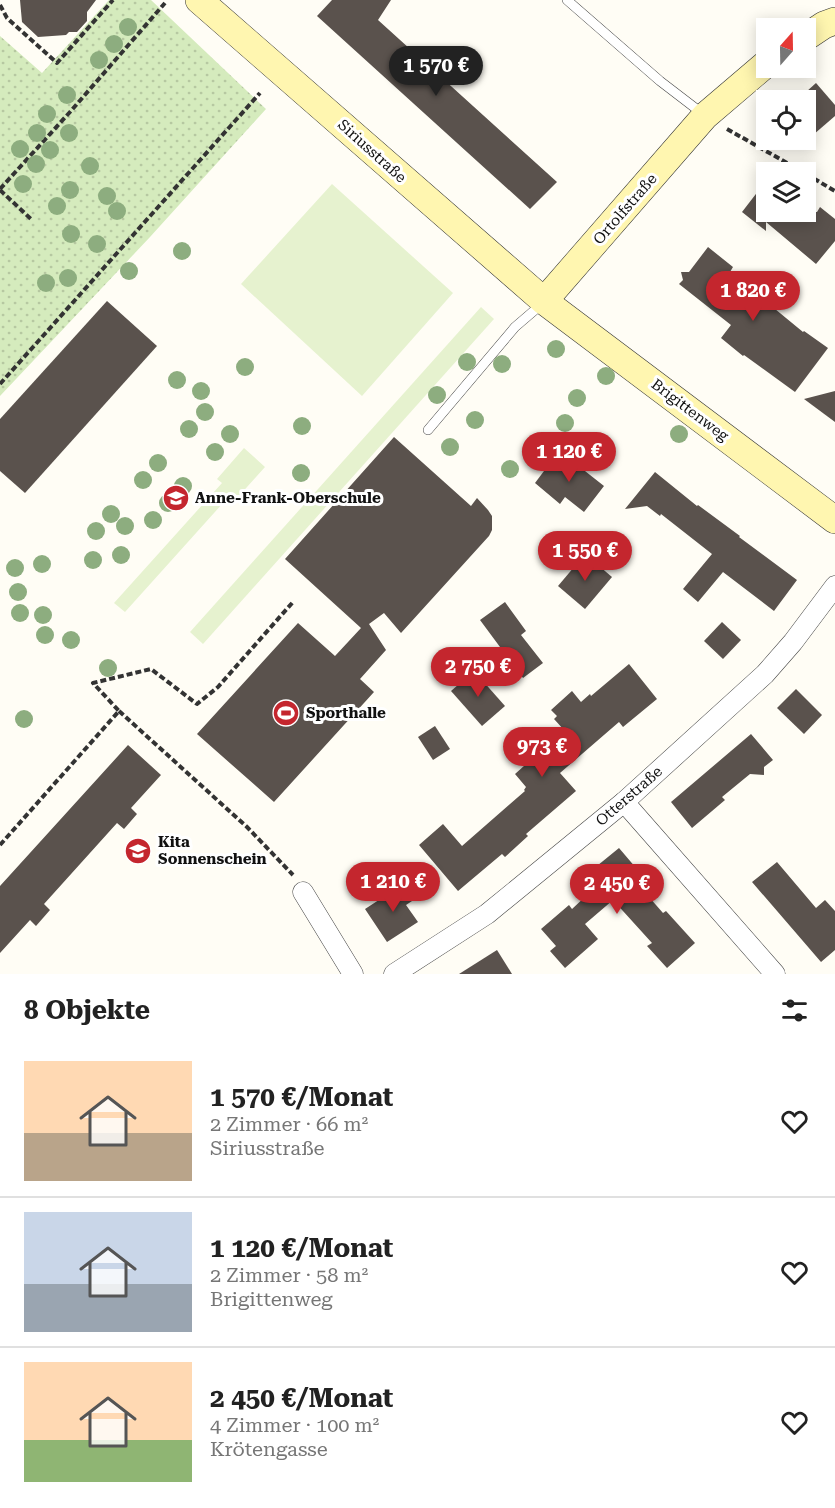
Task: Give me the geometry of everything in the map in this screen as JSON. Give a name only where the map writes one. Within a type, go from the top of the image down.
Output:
[{"type":"street","name":"Siriusstraße","points":[[200,0],[544,301]]},
{"type":"street","points":[[816,30],[835,21]]},
{"type":"street","name":"Ortolfstraße","points":[[544,301],[705,116],[756,73]]},
{"type":"street","name":"Brigittenweg","points":[[544,301],[835,520]]},
{"type":"street","name":"Otterstraße","points":[[394,974],[487,914],[624,802],[765,674],[793,642],[835,586]]},
{"type":"street","points":[[624,802],[775,974]]},
{"type":"street","points":[[303,892],[353,974]]},
{"type":"lane","points":[[567,0],[660,81],[705,116]]},
{"type":"lane","points":[[428,430],[515,327],[544,301]]},
{"type":"path","points":[[0,5],[7,18],[57,63],[113,0]]},
{"type":"path","points":[[32,220],[0,190],[165,3]]},
{"type":"path","points":[[0,384],[260,93]]},
{"type":"path","points":[[705,116],[785,162]]},
{"type":"path","points":[[816,180],[835,191]]},
{"type":"path","points":[[293,602],[218,687],[197,704],[151,669],[93,683],[119,711],[247,827],[292,874],[303,892]]},
{"type":"path","points":[[0,845],[119,711]]},
{"type":"green space","points":[[109,0],[151,0],[266,109],[150,237],[0,396],[0,36],[42,73]]},
{"type":"green space","points":[[332,184],[453,293],[362,396],[241,284]]},
{"type":"green space","points":[[481,307],[494,319],[203,644],[190,632]]},
{"type":"green space","points":[[244,448],[265,467],[238,497],[232,493],[125,612],[114,603],[222,483],[217,479]]},
{"type":"building","points":[[20,0],[96,0],[87,12],[87,21],[77,32],[38,37],[22,22]]},
{"type":"building","points":[[332,0],[391,0],[378,20],[557,182],[530,209],[317,16]]},
{"type":"building","points":[[816,83],[835,105],[835,116],[816,132],[816,90],[808,90]]},
{"type":"building","points":[[756,194],[756,222],[766,222],[766,231],[742,212]]},
{"type":"building","points":[[820,207],[835,219],[835,241],[816,264],[766,222],[816,222],[816,212]]},
{"type":"building","points":[[708,247],[733,267],[730,272],[803,332],[828,348],[795,392],[721,338],[731,325],[679,284],[683,280],[681,272],[689,272]]},
{"type":"building","points":[[107,301],[157,346],[25,493],[0,471],[0,419]]},
{"type":"building","points":[[835,391],[835,422],[804,399]]},
{"type":"building","points":[[394,437],[471,506],[477,498],[492,516],[492,530],[401,633],[384,613],[369,624],[386,650],[360,679],[374,692],[274,802],[197,734],[298,623],[335,656],[361,628],[285,559]]},
{"type":"building","points":[[556,455],[568,464],[571,460],[604,486],[584,512],[565,497],[560,504],[535,483]]},
{"type":"building","points":[[655,472],[797,580],[774,611],[723,572],[698,602],[683,589],[712,554],[661,514],[660,516],[647,506],[625,509]]},
{"type":"building","points":[[585,554],[612,577],[585,609],[558,586]]},
{"type":"building","points":[[505,602],[526,631],[521,635],[543,663],[523,678],[480,620]]},
{"type":"building","points":[[722,622],[741,640],[723,659],[704,641]]},
{"type":"building","points":[[629,664],[657,699],[623,727],[619,722],[560,773],[576,791],[526,834],[528,836],[505,857],[502,854],[458,891],[419,845],[443,824],[462,846],[525,791],[526,787],[515,774],[543,749],[549,757],[569,740],[554,719],[557,716],[551,710],[572,691],[581,702]]},
{"type":"building","points":[[474,671],[505,706],[482,726],[451,691]]},
{"type":"building","points":[[796,689],[822,715],[804,734],[777,708]]},
{"type":"building","points":[[435,726],[450,749],[433,760],[418,737]]},
{"type":"building","points":[[751,734],[773,760],[764,767],[764,775],[750,774],[722,797],[725,800],[692,828],[671,802]]},
{"type":"building","points":[[128,745],[161,775],[131,808],[137,814],[124,829],[117,823],[44,904],[50,910],[36,926],[30,920],[0,953],[0,886]]},
{"type":"building","points":[[619,848],[642,875],[635,881],[663,913],[666,911],[695,943],[667,968],[647,946],[652,943],[613,900],[585,924],[598,939],[565,968],[550,951],[556,946],[541,929],[569,905],[572,909],[602,881],[592,870]]},
{"type":"building","points":[[777,862],[816,908],[825,900],[835,911],[835,950],[821,962],[752,882]]},
{"type":"building","points":[[405,883],[415,899],[406,905],[418,922],[387,942],[365,909]]},
{"type":"building","points":[[497,950],[512,974],[459,974]]},
{"type":"place","name":"Anne-Frank-Oberschule","points":[[176,498]]},
{"type":"place","name":"Sporthalle","points":[[286,713]]},
{"type":"place","name":"Kita Sonnenschein","points":[[138,851]]}]
